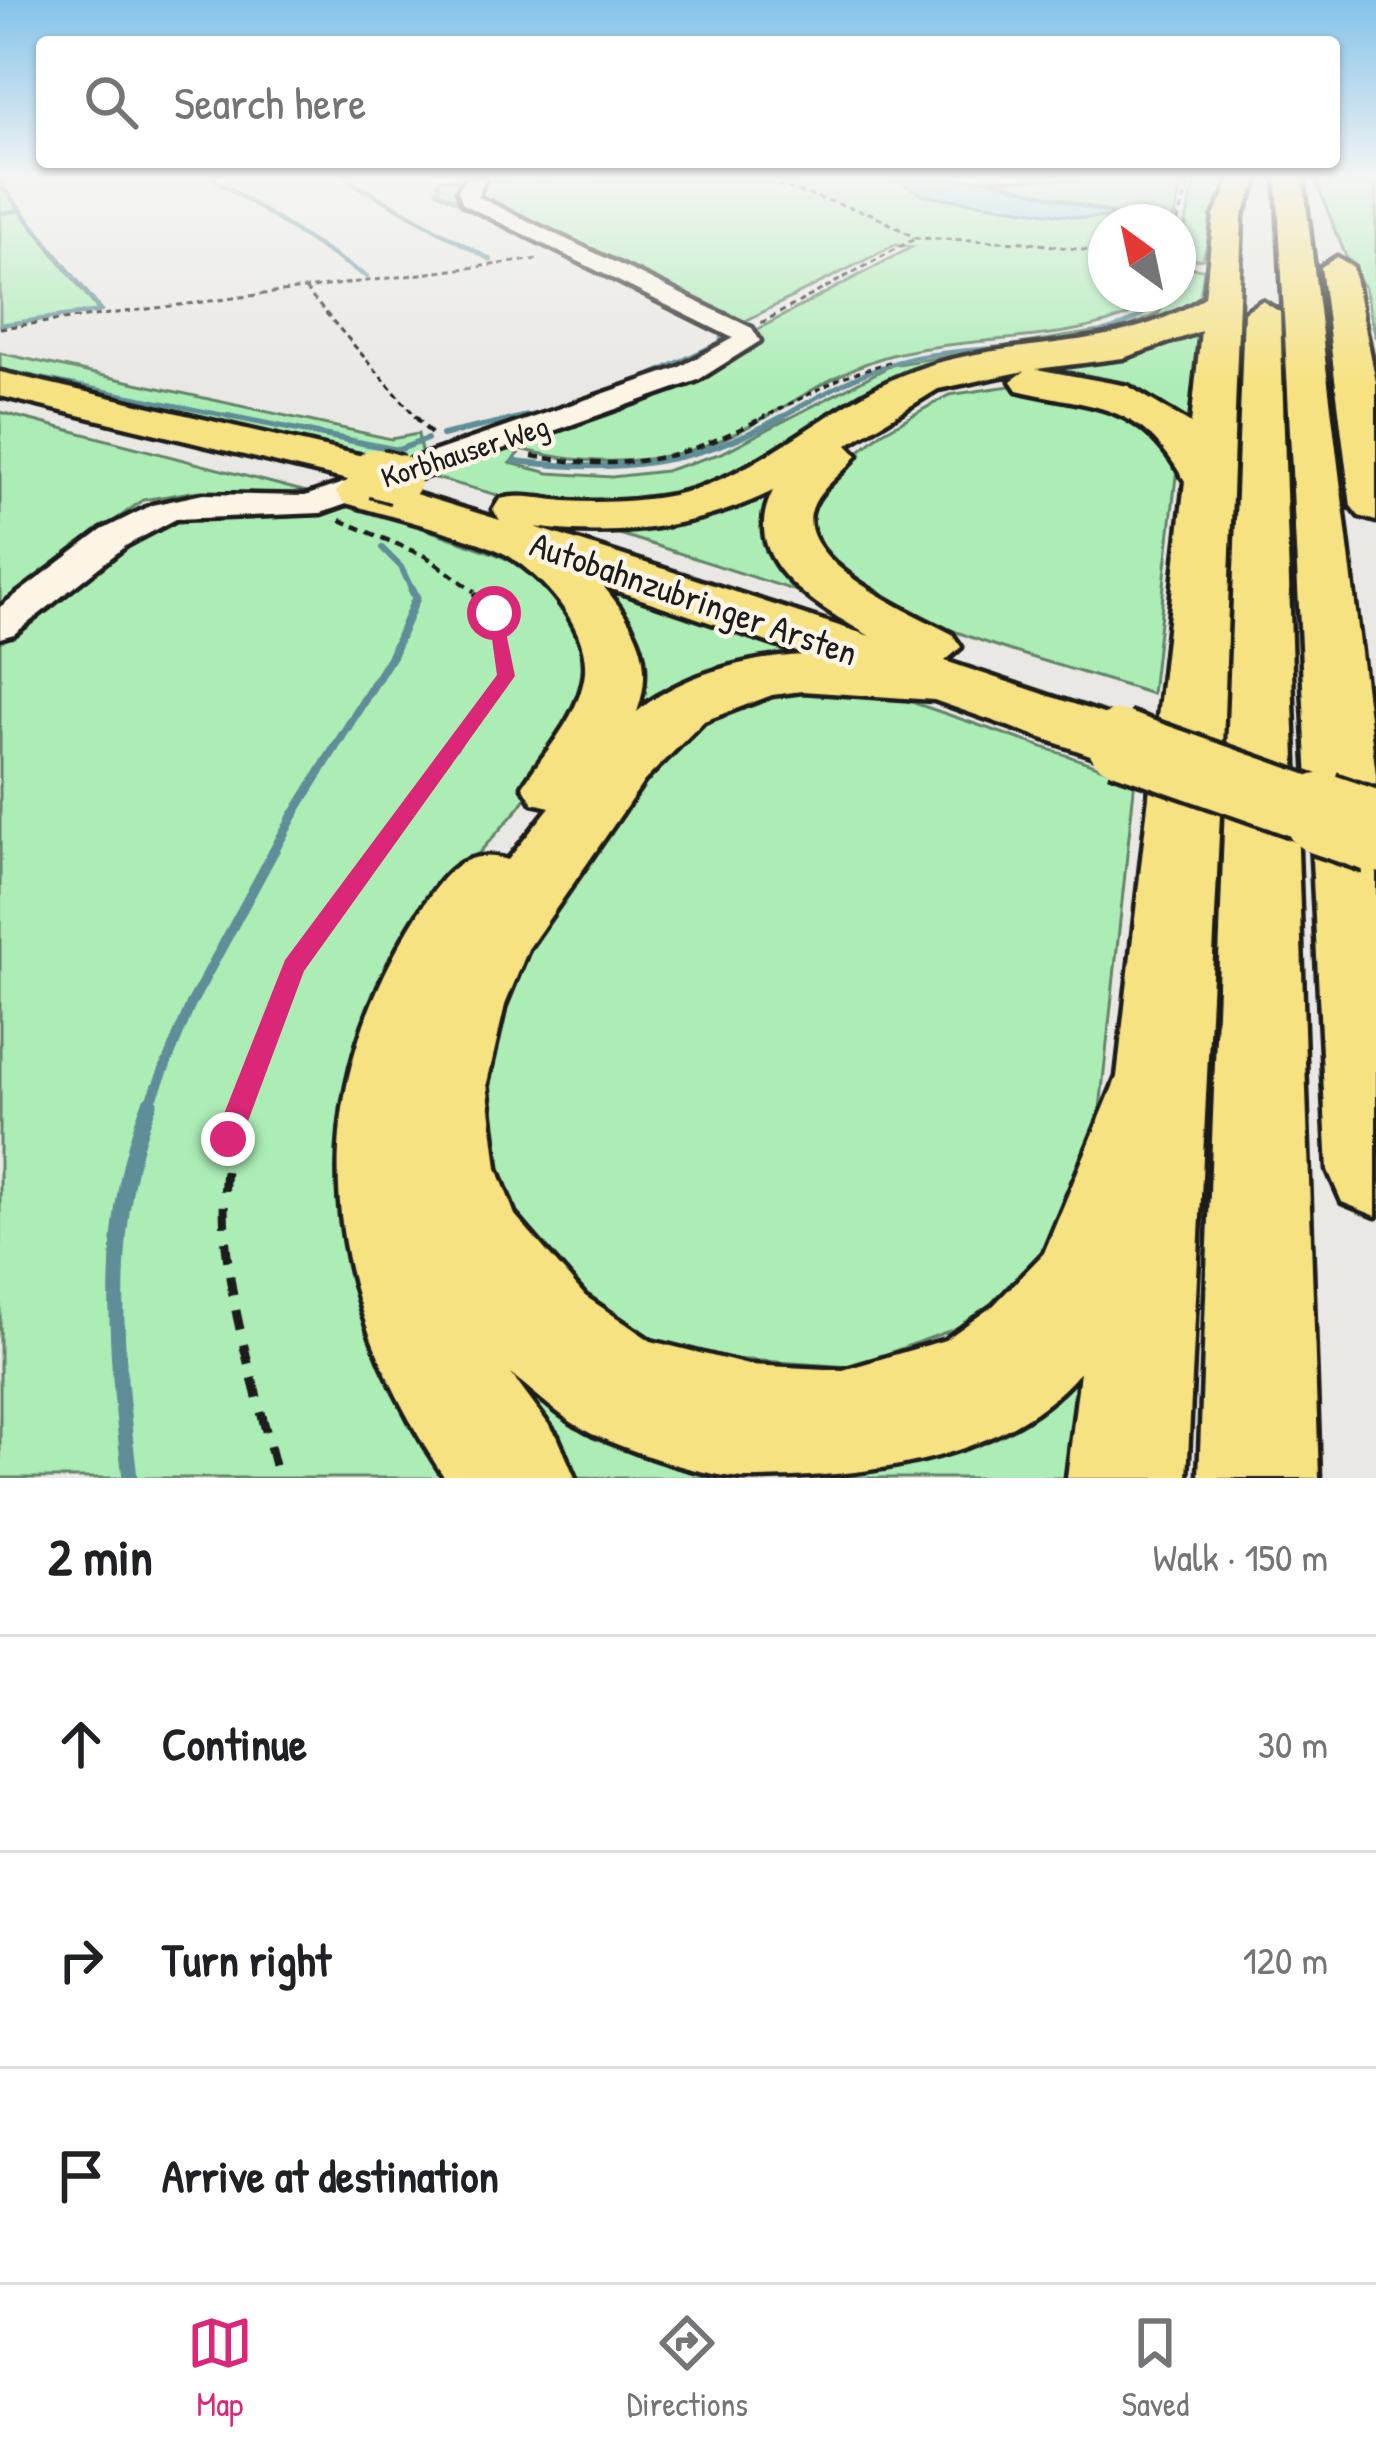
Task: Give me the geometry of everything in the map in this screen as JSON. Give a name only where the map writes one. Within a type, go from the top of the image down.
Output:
[{"type":"highway","points":[[1127,1478],[1226,248]]},
{"type":"highway","points":[[1258,1478],[1262,248]]},
{"type":"highway","points":[[1312,248],[1376,1169]]},
{"type":"highway","points":[[1324,248],[1363,362],[1376,506]]},
{"type":"highway","points":[[502,521],[687,509],[751,486],[916,384],[970,368],[1136,347],[1185,329],[1222,301]]},
{"type":"highway","points":[[937,664],[819,579],[789,551],[782,522],[790,495],[809,472],[896,412],[930,395],[977,382],[1080,386],[1138,403],[1171,423],[1209,481]]},
{"type":"highway","name":"Autobahnzubringer Arsten","points":[[0,384],[357,487]]},
{"type":"highway","name":"Autobahnzubringer Arsten","points":[[0,402],[502,521],[1122,727],[1376,796]]},
{"type":"highway","points":[[502,521],[576,585],[606,623],[616,648],[613,700],[590,744],[458,915],[421,976],[383,1105],[392,1231],[415,1320],[472,1417],[515,1478]]},
{"type":"highway","points":[[937,664],[761,678],[681,707],[620,765],[493,936],[462,1005],[442,1083],[448,1168],[476,1248],[547,1334],[626,1391],[748,1423],[843,1428],[973,1388],[1032,1346],[1081,1290],[1162,1076]]},
{"type":"highway","name":"Autobahnzubringer Arsten","points":[[1122,727],[1376,832]]},
{"type":"lane","points":[[567,248],[743,333]]},
{"type":"lane","name":"Korbhauser Weg","points":[[0,626],[139,524],[166,511],[214,503],[275,510],[357,487],[709,365],[744,346],[743,333]]},
{"type":"path","points":[[743,333],[898,248]]},
{"type":"path","points":[[1050,248],[1088,251]]},
{"type":"path","points":[[0,328],[579,254]]},
{"type":"path","points":[[305,290],[451,456]]},
{"type":"path","points":[[278,1478],[226,1257],[228,1139],[294,967],[506,676],[494,613],[477,590],[440,563],[357,487]]},
{"type":"green space","points":[[0,248],[49,248],[99,311],[0,325]]},
{"type":"green space","points":[[583,248],[889,248],[741,323]]},
{"type":"green space","points":[[910,248],[1088,248],[1088,312],[1136,312],[1048,335],[888,356],[844,373],[723,439],[670,455],[589,460],[507,445],[749,352],[759,341],[751,333]]},
{"type":"green space","points":[[1196,248],[1206,248],[1203,259],[1196,260]]},
{"type":"green space","points":[[1343,248],[1376,248],[1376,338],[1365,288]]},
{"type":"green space","points":[[1196,268],[1204,269],[1196,307]]},
{"type":"green space","points":[[1190,312],[1167,330],[968,362],[731,481],[674,498],[600,505],[512,499],[413,472],[500,445],[519,454],[510,463],[549,473],[612,477],[665,471],[722,453],[892,365],[1130,326],[1158,314]]},
{"type":"green space","points":[[1211,322],[1208,343],[1201,346],[1198,443],[1174,419],[1112,388],[1075,379],[1001,375],[934,388],[906,399],[810,462],[783,487],[771,522],[777,551],[821,599],[598,527],[679,518],[743,495],[897,398],[952,376],[1119,355],[1158,346]]},
{"type":"green space","points":[[0,353],[391,439],[418,434],[422,458],[392,467],[0,376]]},
{"type":"green space","points":[[1023,384],[1110,399],[1178,458],[1152,694],[929,621],[846,578],[810,550],[803,509],[812,492],[881,433],[949,395]]},
{"type":"green space","points":[[0,412],[364,507],[542,575],[570,602],[595,661],[560,751],[519,808],[437,900],[461,1478],[0,1478],[0,637],[151,522],[212,509],[197,491],[143,500],[0,604]]},
{"type":"green space","points":[[591,574],[855,665],[788,663],[749,669],[702,682],[666,702],[629,731],[538,846],[485,919],[451,979],[434,1023],[424,1072],[423,1114],[440,1225],[479,1293],[534,1353],[595,1407],[694,1439],[779,1455],[874,1455],[1012,1401],[1069,1343],[1109,1282],[1115,1283],[1096,1478],[558,1478],[486,1374],[435,1268],[420,1212],[412,1153],[413,1092],[424,1027],[460,942],[601,755],[628,704],[634,666],[628,629],[615,607],[586,577]]},
{"type":"green space","points":[[815,687],[897,697],[1135,779],[1099,1119],[1088,1173],[1053,1249],[971,1323],[851,1367],[692,1356],[598,1315],[513,1222],[484,1143],[480,1052],[527,945],[669,737],[753,695]]},
{"type":"waterway","points":[[0,325],[101,311],[51,248]]},
{"type":"waterway","points":[[322,248],[367,277]]},
{"type":"waterway","points":[[469,248],[491,260]]},
{"type":"waterway","points":[[548,248],[556,252]]},
{"type":"waterway","points":[[571,260],[721,334],[721,342],[621,389]]},
{"type":"waterway","points":[[778,419],[894,363],[1083,337],[1145,312]]},
{"type":"waterway","points":[[0,370],[243,419]]},
{"type":"waterway","points":[[514,419],[572,406]]},
{"type":"waterway","points":[[228,416],[243,419]]},
{"type":"waterway","points":[[442,435],[528,416]]},
{"type":"waterway","points":[[516,461],[587,466],[654,462],[718,446],[784,416]]},
{"type":"waterway","points":[[243,419],[398,450],[427,439]]},
{"type":"waterway","points":[[382,548],[401,567],[413,592]]},
{"type":"waterway","points":[[292,817],[392,655],[416,598],[412,589]]},
{"type":"waterway","points":[[149,1106],[191,1004],[294,814]]},
{"type":"waterway","points":[[130,1478],[120,1385],[119,1241],[135,1147],[150,1103]]},
{"type":"route","points":[[228,1139],[259,1047],[294,967],[506,676],[504,646],[494,613]]}]
